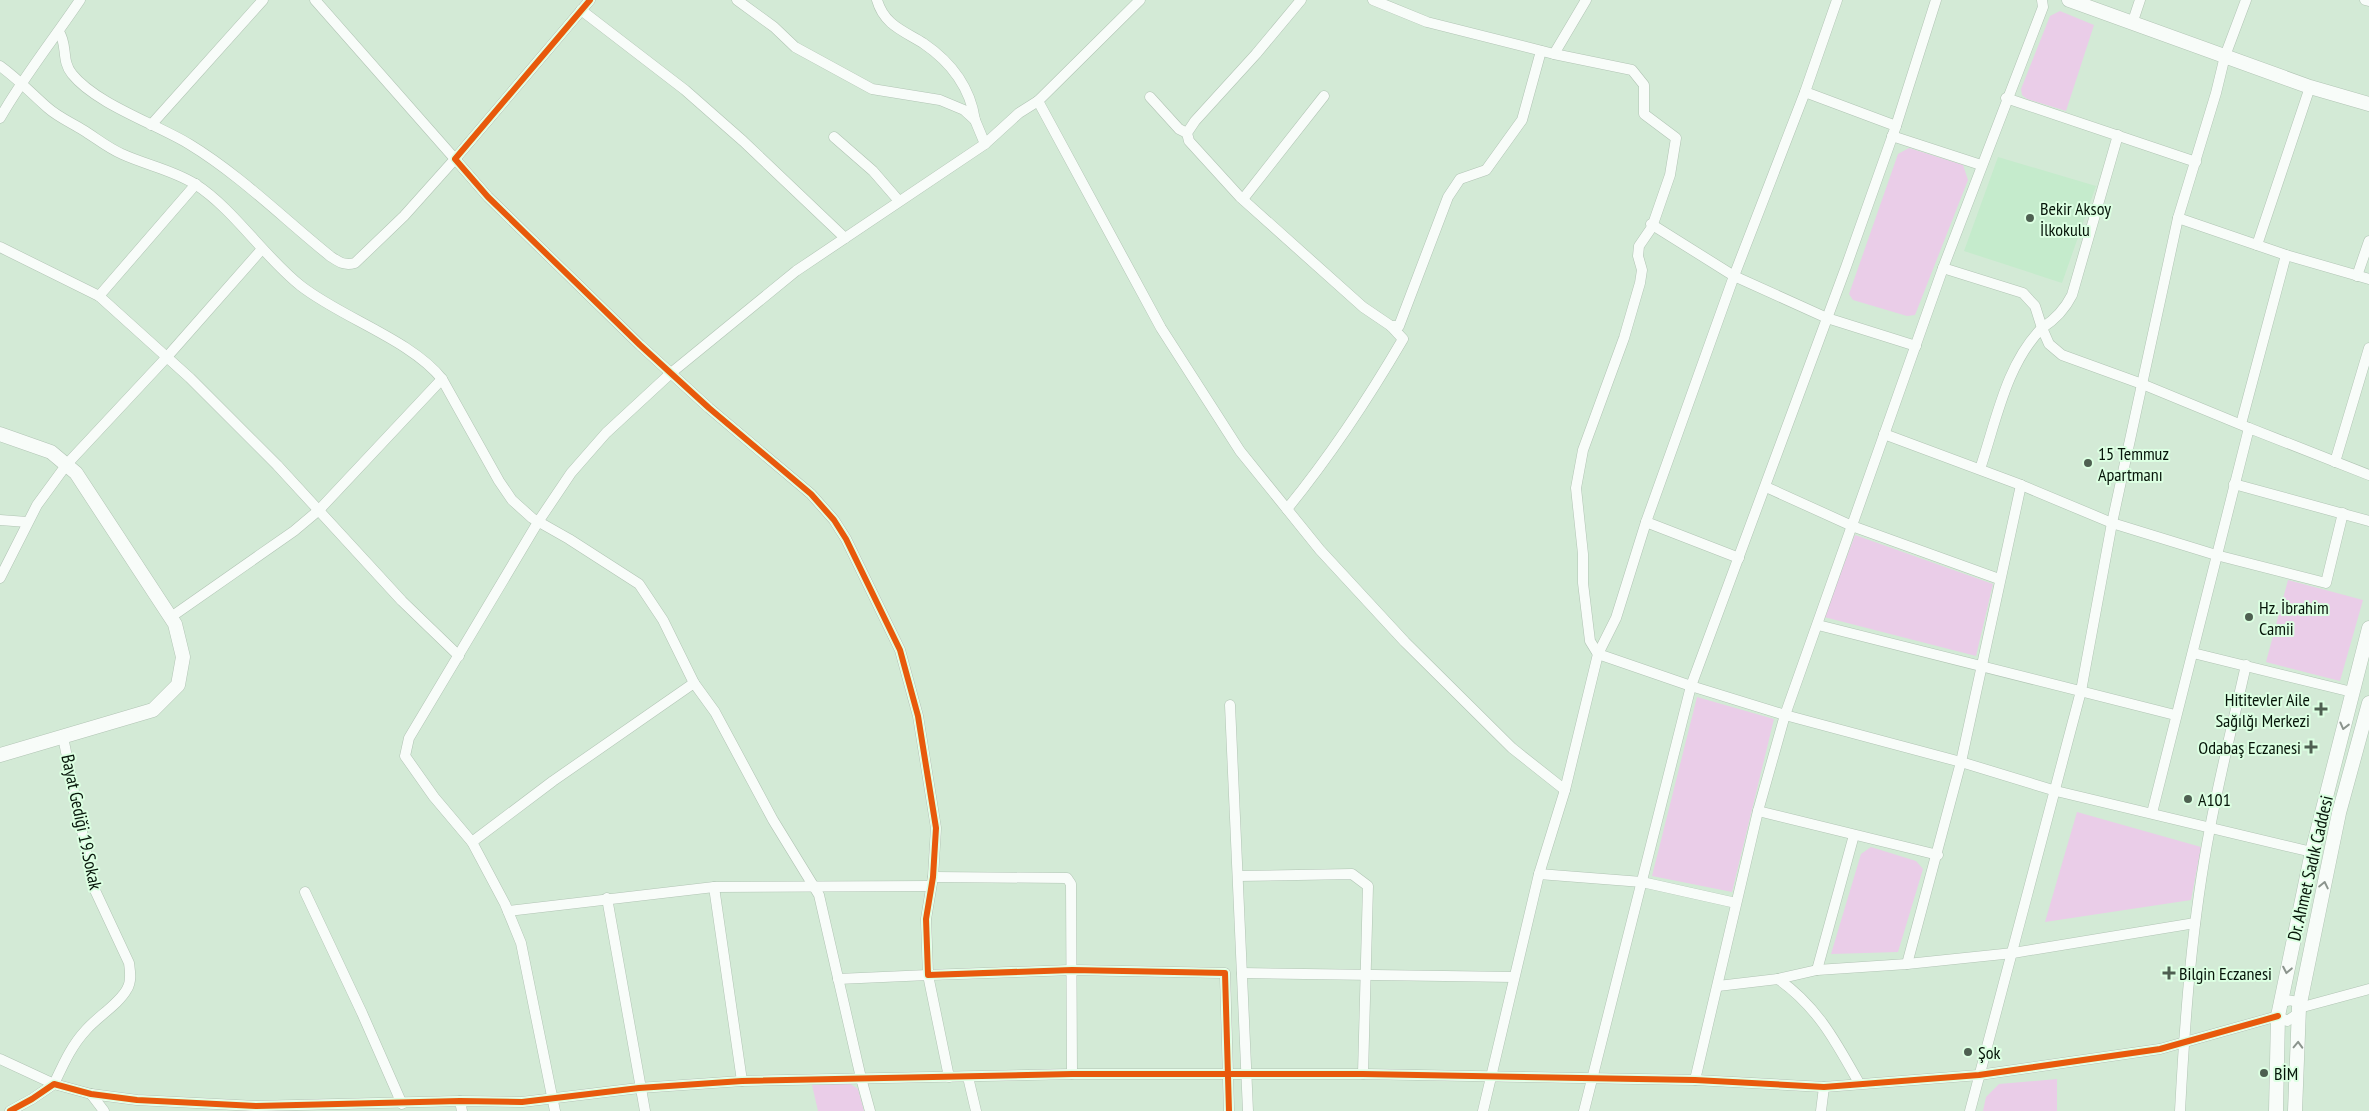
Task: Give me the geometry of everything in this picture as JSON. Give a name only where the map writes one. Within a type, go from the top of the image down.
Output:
[{"type":"street","points":[[0,118],[21,81],[59,32],[80,0]]},
{"type":"street","points":[[151,125],[263,0]]},
{"type":"street","points":[[316,0],[488,197],[671,373],[811,494],[834,520],[860,566],[900,650],[918,716],[936,828],[932,881],[926,919],[928,975],[949,1077]]},
{"type":"street","points":[[59,32],[63,37],[66,64],[74,76],[102,98],[188,144],[227,170],[330,256],[341,264],[348,265],[355,263],[404,216],[456,159],[590,0]]},
{"type":"street","points":[[737,0],[774,26],[795,47],[872,89],[940,100],[964,110],[975,120]]},
{"type":"street","points":[[877,0],[894,27],[922,43],[942,58],[963,82],[973,105],[975,120],[985,144]]},
{"type":"street","points":[[555,1111],[521,943],[508,911],[472,842],[434,797],[405,756],[410,738],[538,522],[571,473],[606,433],[671,373],[796,271],[985,144],[1019,113],[1038,101],[1140,0]]},
{"type":"street","points":[[1187,133],[1301,0]]},
{"type":"street","points":[[1373,0],[1427,22],[1541,51],[1632,70],[1644,85],[1644,114],[1676,138],[1670,175],[1651,224],[1652,227],[1638,246],[1638,256],[1642,270],[1640,283],[1624,338],[1583,450],[1576,488],[1583,544],[1582,583],[1590,641],[1598,654],[1691,686],[1785,715],[1961,762],[2056,791],[2312,852]]},
{"type":"street","points":[[1554,54],[1586,0]]},
{"type":"street","points":[[1483,1111],[1539,874],[1565,790],[1598,654],[1616,618],[1646,522],[1734,276],[1805,92],[1837,0]]},
{"type":"street","points":[[1584,1111],[1691,686],[1766,487],[1896,126],[1936,0]]},
{"type":"street","points":[[1695,1080],[1758,811],[1785,715],[1943,268],[2006,98],[2043,7],[2042,0]]},
{"type":"street","points":[[2069,0],[2310,87],[2369,104]]},
{"type":"street","points":[[2132,24],[2140,0]]},
{"type":"street","points":[[1970,1111],[2081,691],[2112,523],[2178,218],[2196,162],[2225,56],[2246,0]]},
{"type":"street","points":[[2365,0],[2369,1]]},
{"type":"street","points":[[581,10],[685,90],[743,141],[845,238]]},
{"type":"street","points":[[1390,326],[1399,326],[1448,197],[1460,180],[1486,170],[1522,120],[1541,51]]},
{"type":"street","points":[[0,66],[21,81],[49,109],[121,154],[196,184],[227,212],[301,286],[326,303],[415,354],[442,379],[499,481],[512,500],[538,522],[569,539],[639,584],[663,620],[694,683],[716,712],[773,820],[815,886],[860,1078],[870,1111]]},
{"type":"street","points":[[2257,245],[2310,87]]},
{"type":"street","points":[[1805,92],[1896,126]]},
{"type":"street","points":[[1243,199],[1324,96]]},
{"type":"street","points":[[1150,97],[1179,129],[1187,133],[1189,141],[1243,199],[1363,307],[1390,326],[1403,339],[1372,393],[1326,462],[1287,509]]},
{"type":"street","points":[[2006,98],[2196,162]]},
{"type":"street","points":[[1038,101],[1161,328],[1240,452],[1327,557],[1464,703],[1512,748],[1565,790]]},
{"type":"street","points":[[1980,469],[2010,380],[2027,346],[2042,328],[2061,313],[2072,294],[2118,135]]},
{"type":"street","points":[[1892,136],[1981,165]]},
{"type":"street","points":[[834,137],[873,171],[899,201]]},
{"type":"street","points":[[99,296],[196,184]]},
{"type":"street","points":[[2178,218],[2286,255],[2369,280]]},
{"type":"street","points":[[1651,224],[1734,276],[1827,318],[1916,346]]},
{"type":"street","points":[[2358,276],[2369,242]]},
{"type":"street","points":[[0,247],[99,296],[210,398],[319,510],[402,601],[459,656]]},
{"type":"street","points":[[0,578],[37,504],[67,464],[166,358],[262,249]]},
{"type":"street","points":[[2152,813],[2234,484],[2245,426],[2286,255]]},
{"type":"street","points":[[1943,268],[2023,293],[2035,306],[2042,328],[2050,344],[2062,355],[2142,384],[2369,475]]},
{"type":"street","points":[[2335,462],[2369,348]]},
{"type":"street","points":[[171,617],[294,531],[319,510],[442,379]]},
{"type":"street","points":[[0,434],[52,452],[76,473],[171,617],[175,624],[183,657],[178,685],[153,710],[0,755]]},
{"type":"street","points":[[1884,434],[2021,485],[2112,523],[2216,555],[2326,582],[2343,513]]},
{"type":"street","points":[[2234,484],[2369,521]]},
{"type":"street","points":[[1907,964],[1938,855],[1961,762],[1999,579],[2021,485]]},
{"type":"street","points":[[1766,487],[1852,526],[1999,579]]},
{"type":"street","points":[[0,520],[27,522]]},
{"type":"street","points":[[1646,522],[1739,558]]},
{"type":"street","points":[[1818,625],[2175,715]]},
{"type":"street","name":"Dr. Ahmet Sadık Caddesi","points":[[2276,1111],[2279,1011],[2312,852],[2369,628]]},
{"type":"street","points":[[2193,653],[2352,692]]},
{"type":"street","points":[[2180,1111],[2184,1041],[2195,922],[2210,829],[2246,665]]},
{"type":"street","points":[[472,842],[552,781],[694,683]]},
{"type":"street","points":[[1230,706],[1248,1111]]},
{"type":"street","name":"Dr. Ahmet Sadık Caddesi","points":[[2295,1111],[2299,1011],[2337,823],[2368,707]]},
{"type":"street","name":"Bayat Gediği 19.Sokak","points":[[54,1084],[66,1057],[85,1031],[121,998],[128,988],[130,975],[129,962],[93,886],[63,737]]},
{"type":"street","points":[[1758,811],[1938,855]]},
{"type":"street","points":[[1817,970],[1854,835]]},
{"type":"street","points":[[1238,876],[1352,874],[1368,886],[1363,1074]]},
{"type":"street","points":[[1539,874],[1642,882],[1736,903]]},
{"type":"street","points":[[508,911],[714,887],[815,886],[1067,878],[1071,884],[1072,1074]]},
{"type":"street","points":[[714,887],[742,1081]]},
{"type":"street","points":[[305,892],[402,1104]]},
{"type":"street","points":[[607,898],[644,1111]]},
{"type":"street","points":[[1718,986],[1778,978],[1817,970],[1907,964],[2013,953],[2195,922]]},
{"type":"street","points":[[838,979],[1072,970],[1225,973],[1230,1111]]},
{"type":"street","points":[[1242,972],[1514,977]]},
{"type":"street","points":[[1778,978],[1799,993],[1830,1032],[1859,1083]]},
{"type":"street","points":[[2279,1011],[2287,1021],[2299,1011],[2369,989]]},
{"type":"street","points":[[0,1059],[54,1084],[91,1094],[137,1100],[256,1108],[365,1107],[402,1104],[461,1106],[522,1102],[639,1088],[742,1081],[1072,1074],[1490,1076],[1695,1080],[1824,1087],[1979,1075],[2160,1049],[2279,1011],[2283,1002],[2290,1000],[2295,1001],[2299,1011]]},
{"type":"street","points":[[968,1077],[976,1111]]},
{"type":"street","points":[[10,1111],[32,1100],[54,1084]]},
{"type":"street","points":[[1821,1111],[1824,1087]]},
{"type":"street","points":[[91,1094],[104,1111]]},
{"type":"shaded area","points":[[2060,11],[2094,25],[2066,111],[2027,99],[2022,95],[2021,89],[2050,16]]},
{"type":"shaded area","points":[[1909,148],[1963,165],[1968,180],[1915,315],[1907,316],[1853,300],[1849,294],[1898,154]]},
{"type":"shaded area","name":"Bekir Aksoy İlkokulu","points":[[1998,157],[2096,186],[2062,283],[1964,251]]},
{"type":"shaded area","points":[[1855,535],[1993,584],[1976,656],[1824,617]]},
{"type":"shaded area","points":[[2288,580],[2363,600],[2340,681],[2266,662]]},
{"type":"shaded area","points":[[1697,697],[1774,719],[1732,892],[1652,876]]},
{"type":"shaded area","points":[[2077,812],[2201,847],[2191,900],[2045,922]]},
{"type":"shaded area","points":[[1871,847],[1916,861],[1923,869],[1898,952],[1831,954],[1861,854]]},
{"type":"shaded area","points":[[2057,1079],[2057,1111],[1983,1111],[1986,1097],[1999,1084]]},
{"type":"shaded area","points":[[849,1083],[858,1089],[864,1111],[818,1111],[812,1085]]},
{"type":"cycle path","points":[[590,0],[455,159],[488,197],[640,345],[709,408],[811,494],[834,520],[846,539],[900,650],[918,716],[936,828],[933,877],[926,919],[928,975],[1072,970],[1225,973],[1229,1111]]},
{"type":"cycle path","points":[[10,1111],[54,1084],[91,1094],[137,1100],[256,1106],[460,1101],[522,1102],[639,1088],[742,1081],[1072,1074],[1363,1074],[1695,1080],[1824,1087],[1979,1075],[2160,1049],[2278,1016]]},
{"type":"place","name":"Bekir Aksoy İlkokulu","points":[[2030,218]]},
{"type":"place","name":"15 Temmuz Apartmanı","points":[[2088,463]]},
{"type":"place","name":"Hz. İbrahim Camii","points":[[2249,617]]},
{"type":"place","name":"Hititevler Aile Sağılğı Merkezi","points":[[2321,709]]},
{"type":"place","name":"Odabaş Eczanesi","points":[[2311,747]]},
{"type":"place","name":"A101","points":[[2188,799]]},
{"type":"place","name":"Bilgin Eczanesi","points":[[2169,973]]},
{"type":"place","name":"Şok","points":[[1968,1052]]},
{"type":"place","name":"BİM","points":[[2264,1073]]}]
